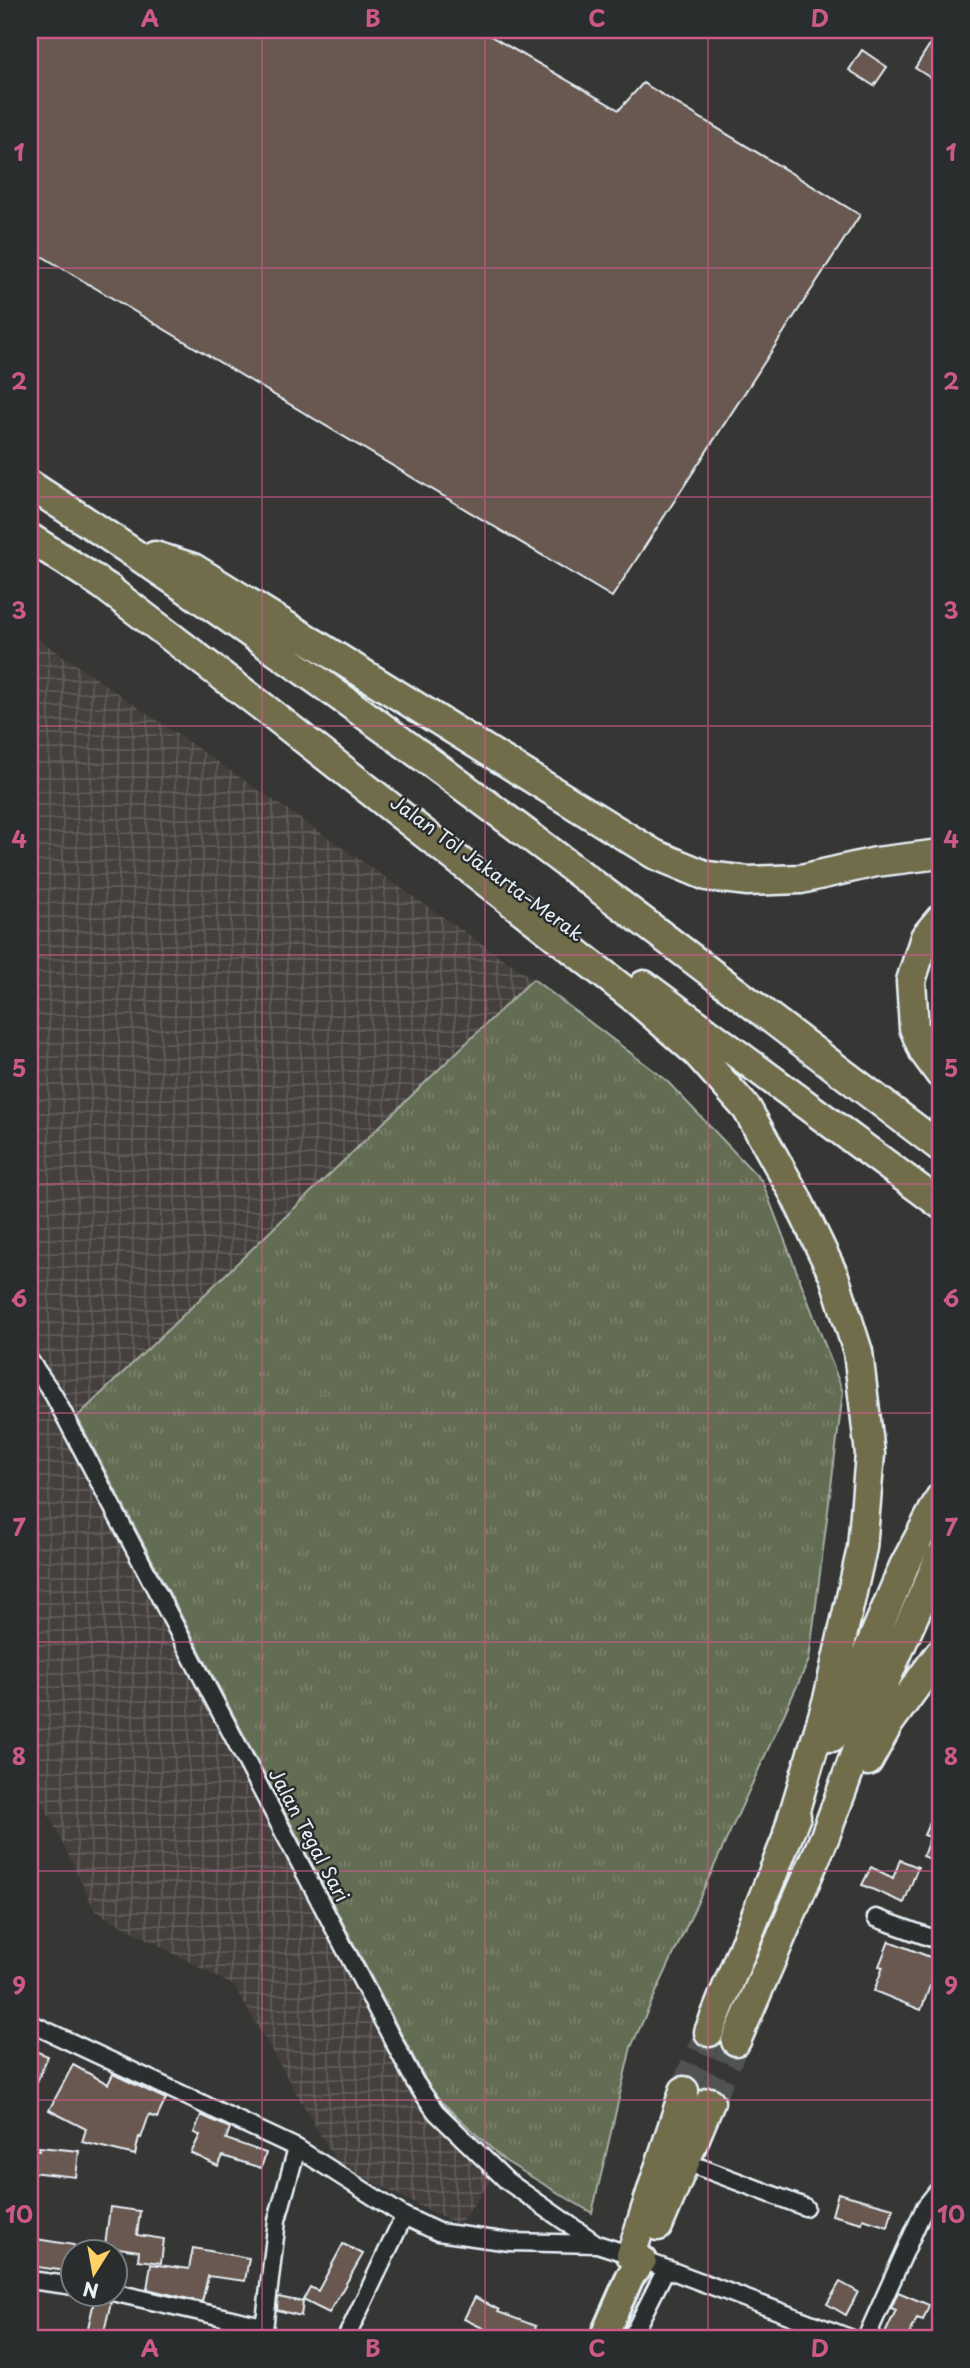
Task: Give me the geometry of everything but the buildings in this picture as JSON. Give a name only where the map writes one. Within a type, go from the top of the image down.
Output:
[{"type":"highway","points":[[30,485],[126,547],[382,725],[940,1147]]},
{"type":"highway","name":"Jalan Tol Jakarta–Merak","points":[[30,538],[95,579],[940,1204]]},
{"type":"highway","points":[[126,547],[193,568],[654,854],[707,876],[748,881],[802,879],[876,862],[940,854]]},
{"type":"highway","points":[[95,579],[317,749],[670,1029],[697,1053],[747,1109],[795,1195],[834,1276],[858,1352],[870,1454],[859,1561],[828,1699],[788,1833]]},
{"type":"highway","points":[[940,919],[925,937],[911,981],[914,1028],[924,1052],[940,1074]]},
{"type":"highway","points":[[709,2032],[788,1833],[845,1708],[904,1566],[940,1498]]},
{"type":"highway","points":[[736,2041],[825,1836],[869,1717],[940,1557]]},
{"type":"highway","points":[[825,1836],[889,1723],[940,1653]]},
{"type":"highway","points":[[643,2265],[684,2091]]},
{"type":"highway","points":[[603,2338],[643,2265],[710,2102]]},
{"type":"street","name":"Jalan Tegal Sari","points":[[30,1361],[52,1394],[415,2082],[436,2112],[507,2180],[597,2244],[643,2265],[818,2333],[850,2338]]},
{"type":"street","points":[[876,1917],[940,1941]]},
{"type":"street","points":[[30,2023],[297,2148],[404,2216],[438,2232],[510,2242],[597,2244]]},
{"type":"street","points":[[130,2297],[263,2332],[277,2220],[297,2148]]},
{"type":"street","points":[[686,2162],[805,2207]]},
{"type":"street","points":[[866,2338],[925,2207],[940,2188]]},
{"type":"street","points":[[346,2338],[404,2216]]},
{"type":"street","points":[[631,2338],[643,2265]]},
{"type":"street","points":[[30,2280],[60,2284]]},
{"type":"shaded area","points":[[30,633],[533,979],[77,1417],[433,2094],[505,2161],[459,2225],[338,2165],[234,1986],[95,1911],[30,1775]]},
{"type":"green space","points":[[533,979],[665,1079],[762,1181],[843,1392],[809,1660],[631,2047],[592,2213],[505,2161],[433,2094],[77,1417]]},
{"type":"tunnel","points":[[684,2091],[709,2032]]},
{"type":"tunnel","points":[[710,2102],[736,2041]]}]
